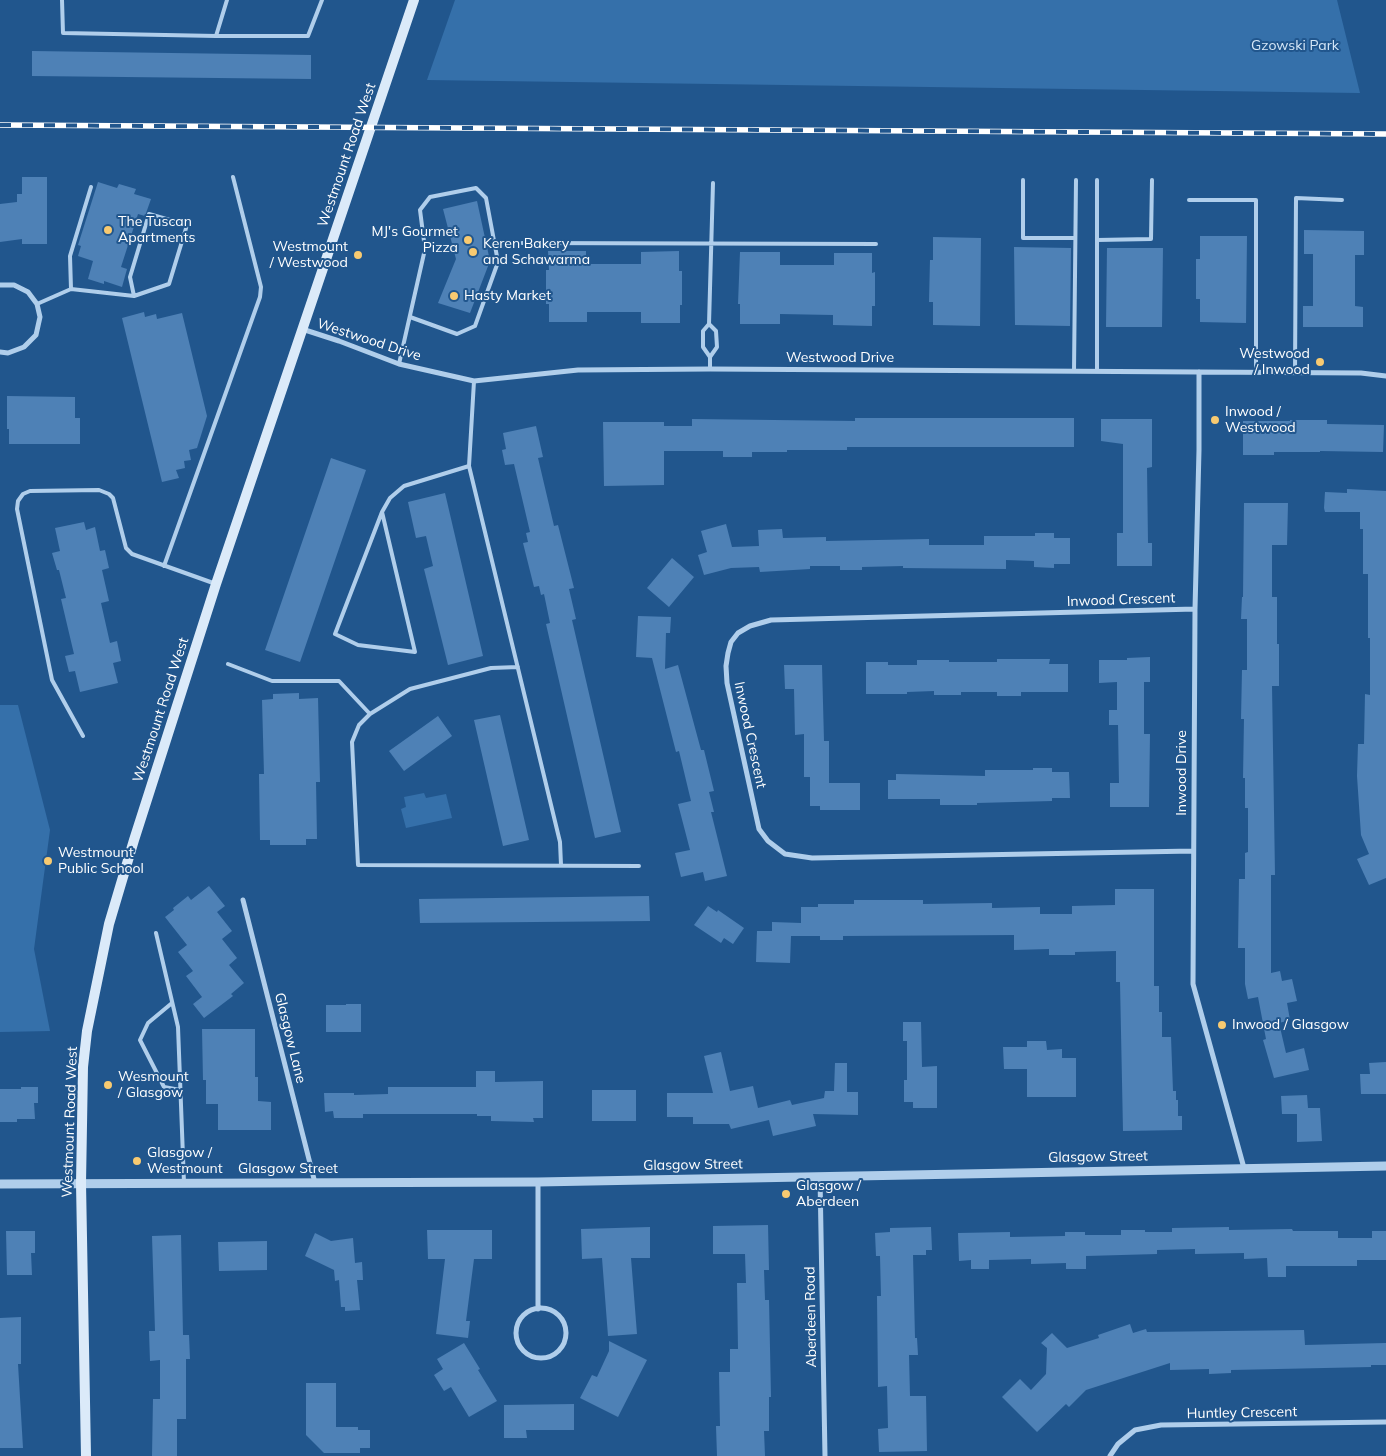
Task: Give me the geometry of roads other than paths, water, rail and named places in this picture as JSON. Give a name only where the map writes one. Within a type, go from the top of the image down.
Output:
[{"type":"main road","name":"Westmount Road West","points":[[86,1456],[81,1183],[83,1067],[88,1031],[109,924],[216,584],[414,0]]},
{"type":"street","points":[[0,285],[14,285],[28,292],[37,304],[40,317],[36,335],[24,346],[8,353],[0,352]]},
{"type":"street","name":"Westwood Drive","points":[[302,330],[339,341],[399,364],[474,382],[578,370],[710,368],[1361,373],[1386,376]]},
{"type":"street","name":"Inwood Drive","points":[[1199,372],[1195,609],[1193,984],[1244,1168]]},
{"type":"street","name":"Inwood Crescent","points":[[1193,851],[812,858],[785,854],[768,841],[759,829],[727,683],[726,666],[731,642],[738,634],[750,626],[771,620],[1195,609]]},
{"type":"street","name":"Glasgow Lane","points":[[244,900],[315,1183]]},
{"type":"street","name":"Glasgow Street","points":[[0,1184],[538,1182],[1386,1166]]},
{"type":"street","name":"Aberdeen Road","points":[[820,1177],[825,1456]]},
{"type":"street","points":[[538,1182],[538,1309]]},
{"type":"street","points":[[538,1309],[550,1310],[558,1314],[566,1332],[565,1340],[559,1351],[546,1358],[537,1358],[527,1354],[518,1344],[517,1338],[517,1329],[520,1321],[530,1311],[538,1309]]},
{"type":"street","name":"Huntley Crescent","points":[[1110,1456],[1118,1444],[1135,1430],[1161,1425],[1386,1422]]},
{"type":"lane","points":[[62,0],[63,33],[216,36],[308,36],[322,0]]},
{"type":"lane","points":[[216,36],[226,1],[220,0]]},
{"type":"lane","points":[[164,566],[260,297],[261,287],[234,177]]},
{"type":"lane","points":[[1023,180],[1023,238],[1075,238]]},
{"type":"lane","points":[[1074,371],[1076,180]]},
{"type":"lane","points":[[1097,180],[1097,371]]},
{"type":"lane","points":[[1097,240],[1151,239],[1152,180]]},
{"type":"lane","points":[[710,368],[710,356],[704,347],[703,331],[709,324],[713,183]]},
{"type":"lane","points":[[71,289],[70,256],[91,187]]},
{"type":"lane","points":[[399,364],[425,248],[420,210],[430,197],[476,188],[486,198],[498,262],[475,326],[457,334],[410,318]]},
{"type":"lane","points":[[1295,373],[1296,198],[1342,200]]},
{"type":"lane","points":[[1189,200],[1256,200],[1256,372]]},
{"type":"lane","points":[[37,304],[71,289],[134,296],[169,284],[187,224],[149,214],[130,277],[134,296]]},
{"type":"lane","points":[[522,243],[876,244]]},
{"type":"lane","points":[[709,324],[716,331],[717,347],[710,356]]},
{"type":"lane","points":[[474,382],[469,466],[560,842],[561,865]]},
{"type":"lane","points":[[382,512],[415,652],[358,644],[335,634],[382,512],[390,498],[404,486],[469,466]]},
{"type":"lane","points":[[83,736],[52,680],[17,508],[18,501],[23,494],[30,490],[99,490],[110,494],[113,498],[126,548],[132,554],[216,584]]},
{"type":"lane","points":[[228,664],[272,681],[339,681],[370,714]]},
{"type":"lane","points":[[518,666],[491,668],[410,689],[370,714],[359,725],[352,742],[358,865],[639,866]]},
{"type":"lane","points":[[156,934],[178,1027],[184,1183]]},
{"type":"lane","points":[[172,1003],[148,1023],[140,1040],[164,1087],[180,1090]]},
{"type":"railway","points":[[0,125],[1386,134]]},
{"type":"place","name":"The Tuscan Apartments","points":[[108,230]]},
{"type":"place","name":"MJ's Gourmet Pizza","points":[[468,240]]},
{"type":"place","name":"Keren Bakery and Schawarma","points":[[473,252]]},
{"type":"place","name":"Westmount / Westwood","points":[[358,255]]},
{"type":"place","name":"Hasty Market","points":[[454,296]]},
{"type":"place","name":"Westwood / Inwood","points":[[1320,362]]},
{"type":"place","name":"Inwood / Westwood","points":[[1215,420]]},
{"type":"place","name":"Westmount Public School","points":[[48,861]]},
{"type":"place","name":"Inwood / Glasgow","points":[[1222,1025]]},
{"type":"place","name":"Wesmount / Glasgow","points":[[108,1085]]},
{"type":"place","name":"Glasgow / Westmount","points":[[137,1161]]},
{"type":"place","name":"Glasgow / Aberdeen","points":[[786,1194]]},
{"type":"park label","name":"Gzowski Park","points":[[1295,46]]}]
